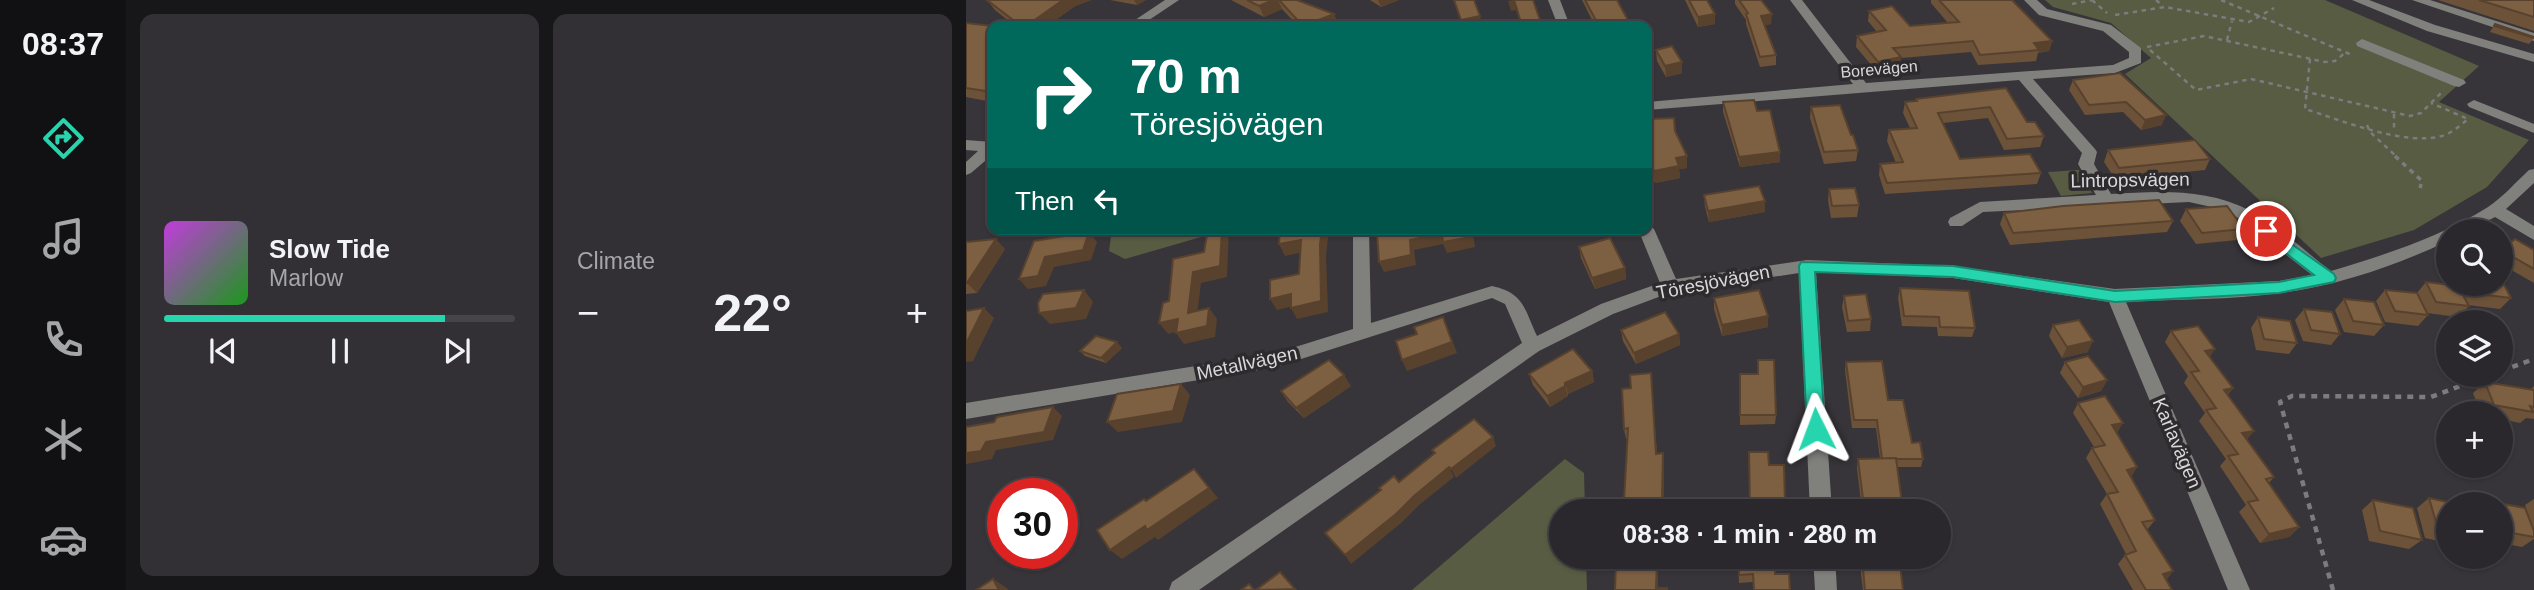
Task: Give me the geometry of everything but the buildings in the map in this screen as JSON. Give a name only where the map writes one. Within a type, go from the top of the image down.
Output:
[{"type":"street","points":[[1140,21],[1173,0]]},
{"type":"street","points":[[1554,0],[1562,21]]},
{"type":"street","points":[[1796,0],[1862,87]]},
{"type":"street","name":"Borevägen","points":[[1652,106],[2115,69],[2132,63],[2137,55],[2136,51],[2107,28],[2043,12],[2029,0]]},
{"type":"street","points":[[2358,0],[2431,27],[2534,58]]},
{"type":"street","points":[[2418,0],[2534,37]]},
{"type":"street","points":[[2359,44],[2456,82]]},
{"type":"street","points":[[2023,76],[2090,152],[2086,164],[2107,200]]},
{"type":"street","points":[[2474,104],[2534,129]]},
{"type":"street","points":[[966,145],[987,148]]},
{"type":"street","points":[[966,170],[987,152]]},
{"type":"street","points":[[2478,219],[2495,210],[2534,174]]},
{"type":"street","name":"Lintropsvägen","points":[[1956,222],[1980,207],[2189,197],[2225,205],[2245,215],[2328,278]]},
{"type":"street","points":[[2495,210],[2534,234]]},
{"type":"street","points":[[1361,235],[1362,332]]},
{"type":"street","points":[[1649,235],[1670,286]]},
{"type":"street","name":"Töresjövägen","points":[[1180,590],[1532,346],[1607,309],[1670,286],[1807,266],[1953,272],[2115,296],[2279,288],[2328,278],[2396,258],[2436,240]]},
{"type":"street","points":[[1807,266],[1820,499]]},
{"type":"street","name":"Metallvägen","points":[[966,411],[1276,360],[1492,292],[1512,300],[1532,346]]},
{"type":"street","name":"Karlavägen","points":[[2115,296],[2239,590]]},
{"type":"street","points":[[1825,569],[1826,590]]},
{"type":"path","points":[[2069,5],[2094,0]]},
{"type":"path","points":[[2156,0],[2165,7]]},
{"type":"path","points":[[2221,0],[2357,57]]},
{"type":"path","points":[[2110,16],[2165,7],[2249,22],[2274,8]]},
{"type":"path","points":[[2227,40],[2232,20]]},
{"type":"path","points":[[2146,47],[2204,36],[2325,62],[2335,61],[2359,44]]},
{"type":"path","points":[[2310,59],[2305,110],[2410,135],[2441,136],[2455,130],[2468,119],[2431,103]]},
{"type":"path","points":[[2196,90],[2250,79],[2410,116],[2421,113],[2456,82]]},
{"type":"path","points":[[2430,87],[2448,95]]},
{"type":"path","points":[[2394,114],[2394,132]]},
{"type":"path","points":[[2367,125],[2370,132],[2413,170],[2422,181],[2420,188]]},
{"type":"path","points":[[2513,367],[2534,359]]},
{"type":"path","points":[[2333,590],[2280,402],[2292,396],[2431,397],[2458,387]]},
{"type":"green space","points":[[2045,0],[2325,0],[2479,66],[2439,102],[2529,140],[2487,187],[2414,230],[2321,258],[2125,74],[2151,58],[2111,23],[2053,7]]},
{"type":"green space","points":[[2079,170],[2092,193],[2061,196],[2048,172]]},
{"type":"green space","points":[[1111,235],[1208,235],[1125,259],[1109,251]]},
{"type":"green space","points":[[1565,459],[1584,473],[1585,499],[1549,499],[1549,569],[1586,569],[1587,590],[1412,590]]},
{"type":"route","points":[[1816,429],[1807,266],[1953,272],[2115,296],[2279,288],[2328,278],[2266,231]]}]
